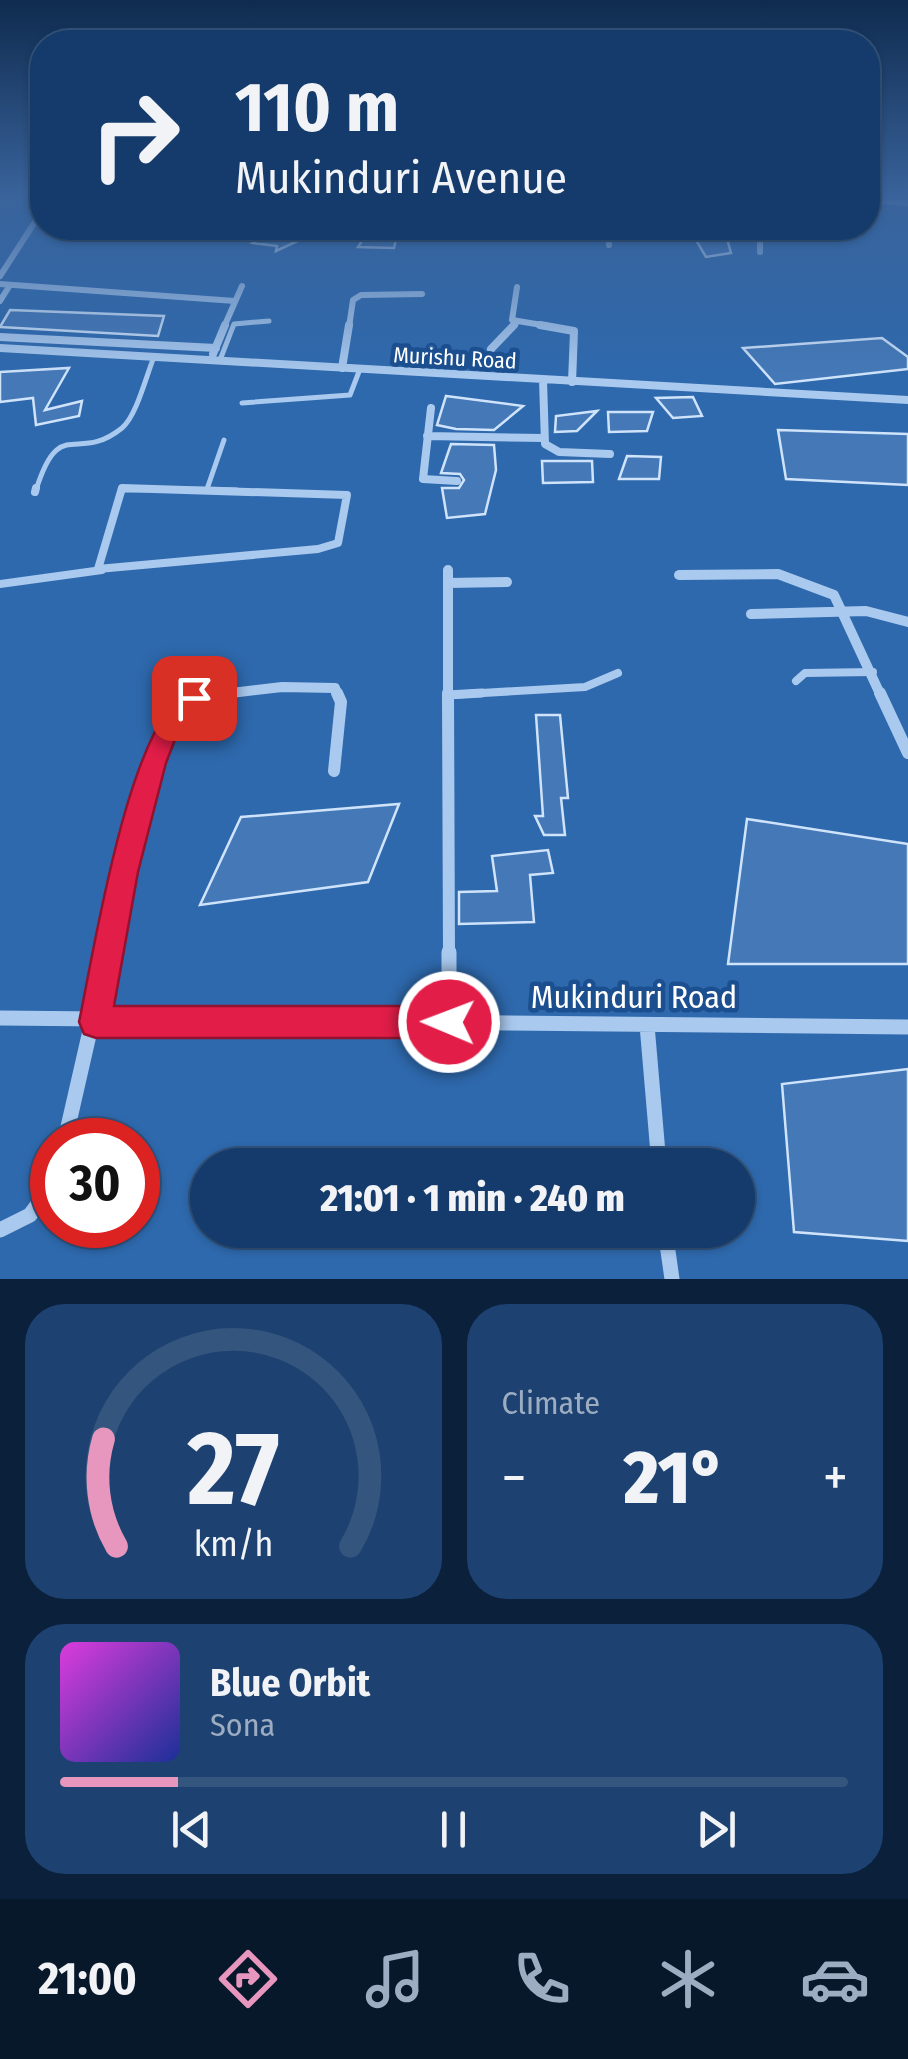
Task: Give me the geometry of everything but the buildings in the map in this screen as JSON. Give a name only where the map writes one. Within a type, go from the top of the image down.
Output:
[{"type":"street","points":[[0,284],[234,301]]},
{"type":"street","points":[[0,300],[10,286]]},
{"type":"street","points":[[216,360],[216,348],[242,286]]},
{"type":"street","points":[[516,287],[512,318],[572,328],[572,382]]},
{"type":"street","points":[[342,368],[352,300],[361,295],[422,294]]},
{"type":"street","points":[[491,348],[518,322]]},
{"type":"street","points":[[0,336],[216,348]]},
{"type":"street","name":"Murishu Road","points":[[0,348],[908,400]]},
{"type":"street","points":[[543,380],[543,438]]},
{"type":"street","points":[[431,408],[422,479],[457,481]]},
{"type":"street","points":[[428,436],[543,438],[560,452],[610,454]]},
{"type":"street","points":[[679,575],[778,574],[834,595],[908,752]]},
{"type":"street","points":[[449,1022],[448,576],[506,582]]},
{"type":"street","points":[[751,614],[879,612],[908,622]]},
{"type":"street","points":[[72,1118],[96,1022],[124,872],[153,763],[171,719],[184,704],[217,692],[335,688],[340,702],[334,771]]},
{"type":"street","name":"Mukinduri Road","points":[[0,1018],[908,1028]]},
{"type":"street","points":[[647,1025],[658,1148]]},
{"type":"street","points":[[0,1230],[30,1215]]},
{"type":"street","points":[[668,1248],[672,1279]]},
{"type":"lane","points":[[216,360],[233,325],[269,321]]},
{"type":"lane","points":[[35,492],[48,455],[55,448],[100,440],[125,426],[154,357]]},
{"type":"lane","points":[[242,402],[350,395],[360,369]]},
{"type":"lane","points":[[206,489],[224,440]]},
{"type":"lane","points":[[0,584],[332,546],[338,542],[349,496],[125,486],[101,552],[98,567],[102,570]]},
{"type":"lane","points":[[796,681],[800,674],[872,672]]},
{"type":"lane","points":[[448,694],[585,687],[618,673]]},
{"type":"shaded area","points":[[0,257],[908,257],[908,1279],[0,1279]]},
{"type":"route","points":[[194,698],[171,719],[153,763],[124,872],[96,1022],[193,1019],[449,1022]]}]
